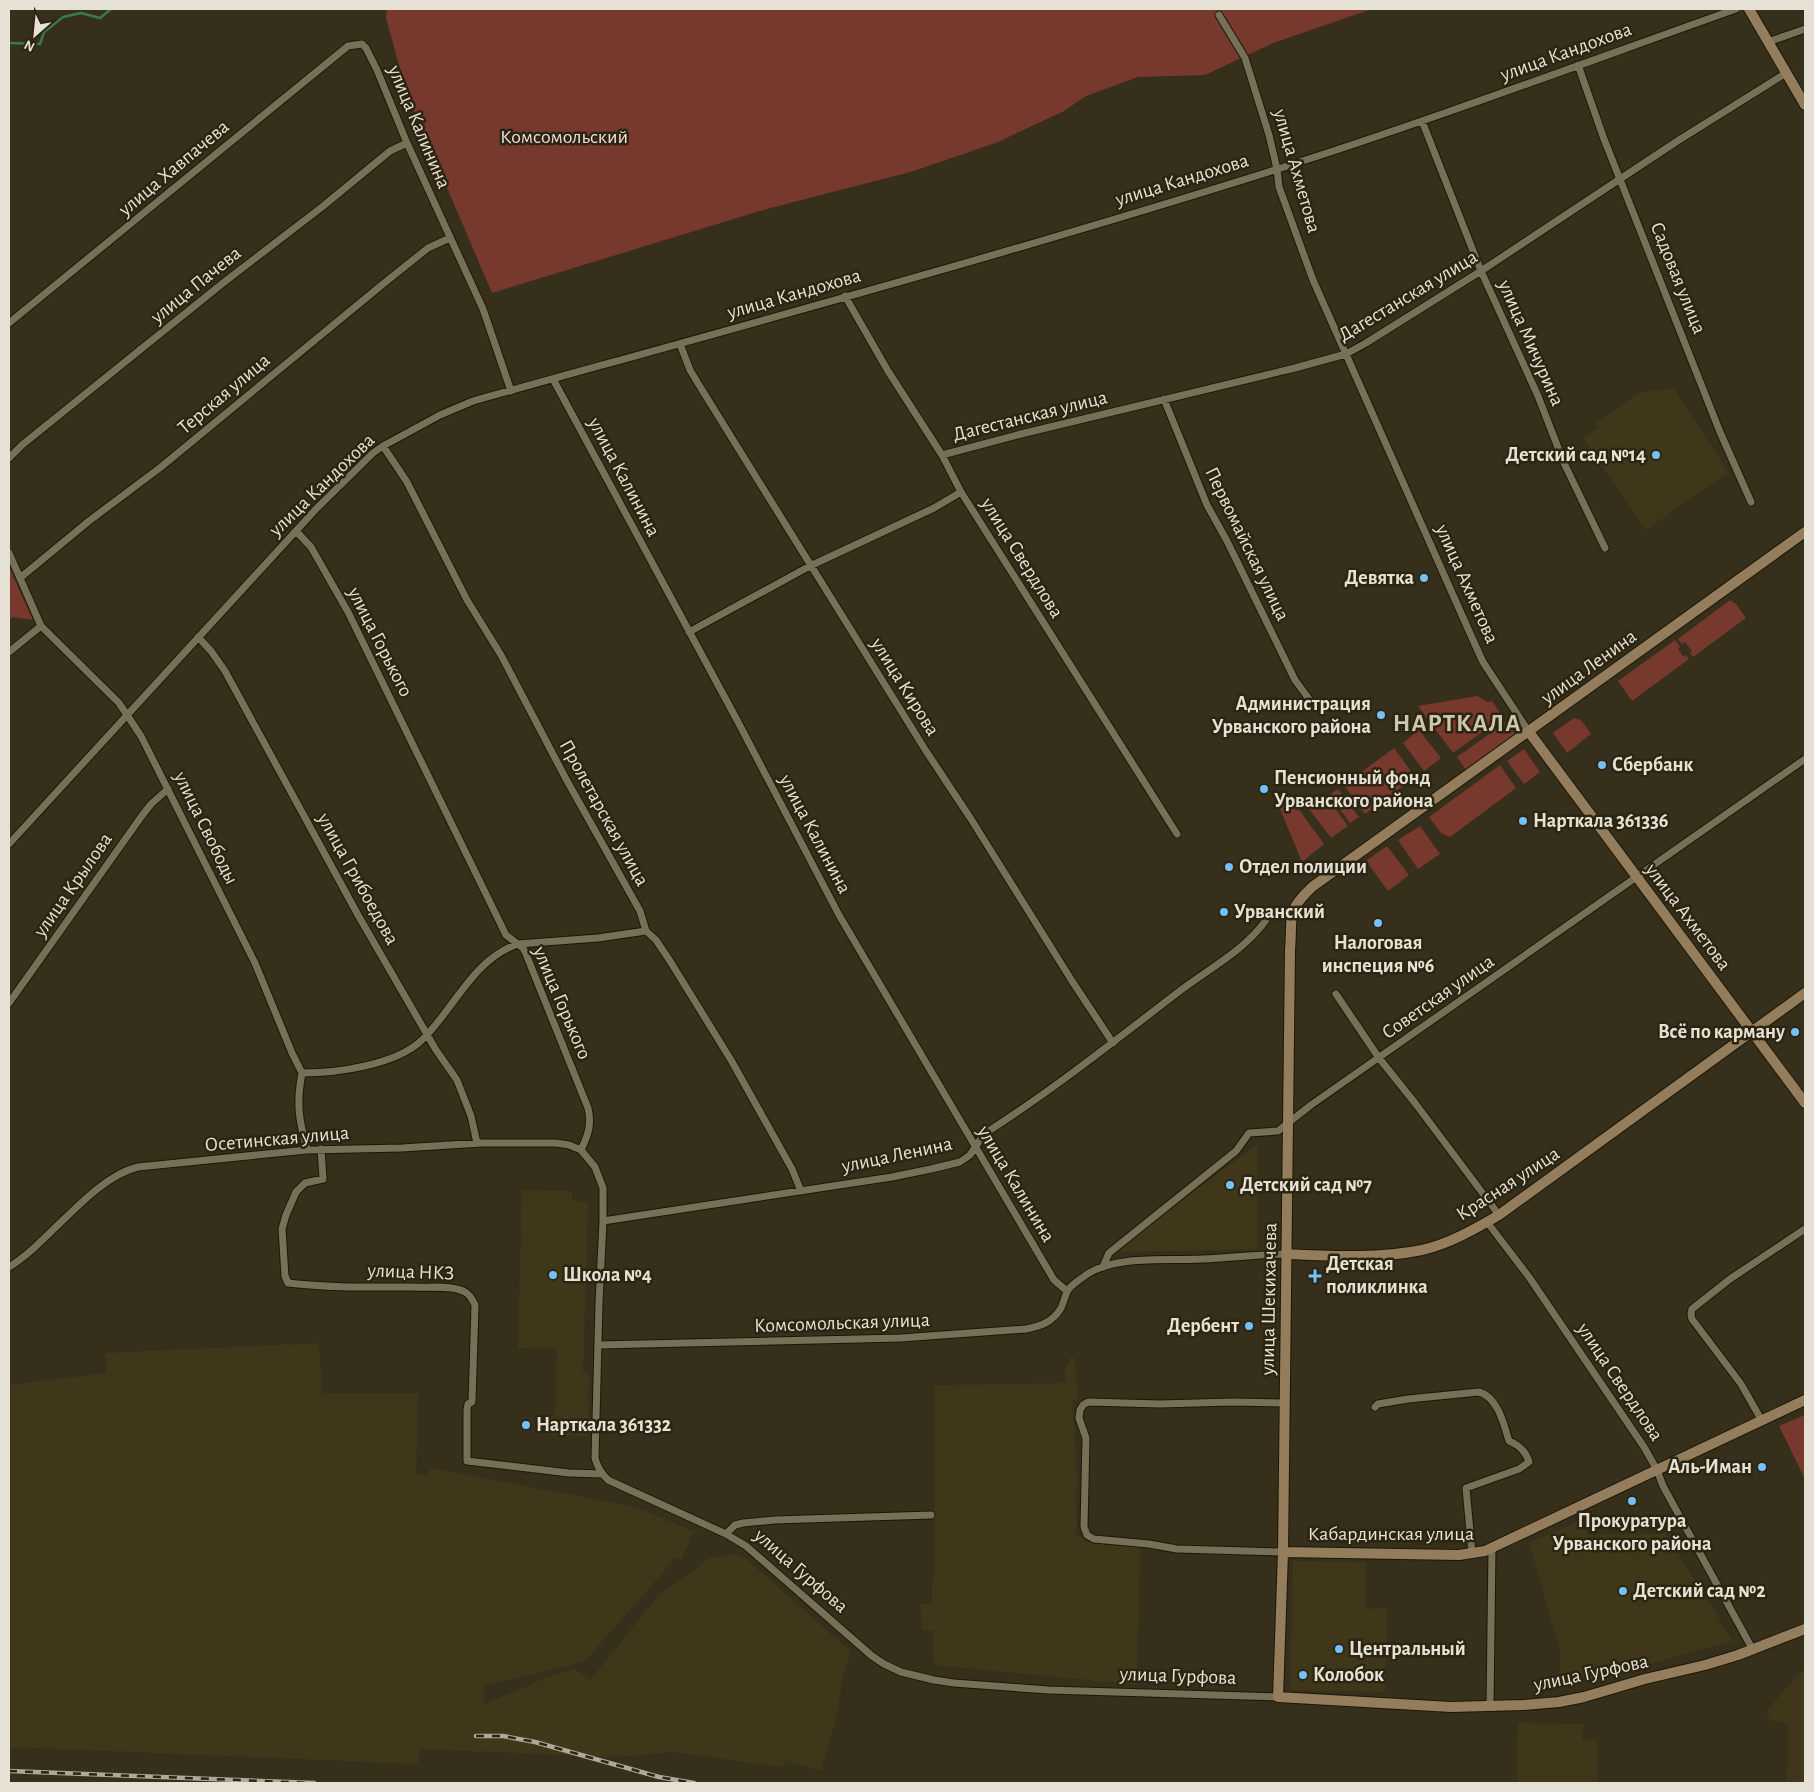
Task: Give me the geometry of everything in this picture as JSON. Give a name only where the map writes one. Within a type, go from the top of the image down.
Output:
[{"type":"street","name":"улица Кандохова","points":[[9,844],[317,508],[383,446],[440,414],[473,401],[680,344],[1277,169],[1422,121],[1736,9]]},
{"type":"street","points":[[1749,9],[1805,105]]},
{"type":"street","name":"улица Ахметова","points":[[1220,15],[1245,58],[1269,135],[1279,187],[1313,280],[1483,662],[1529,732],[1805,1103]]},
{"type":"street","points":[[1768,42],[1805,29]]},
{"type":"street","name":"улица Калинина","points":[[362,44],[377,70],[407,143],[483,309],[511,390]]},
{"type":"street","name":"улица Хавпачева","points":[[9,323],[348,46],[362,44]]},
{"type":"street","name":"Садовая улица","points":[[1578,65],[1620,180],[1720,432],[1751,502]]},
{"type":"street","name":"Дагестанская улица","points":[[942,456],[1021,434],[1346,354],[1481,271],[1786,72]]},
{"type":"street","name":"улица Мичурина","points":[[1422,121],[1481,271],[1538,396],[1564,463],[1605,548]]},
{"type":"street","name":"улица Пачева","points":[[9,458],[22,445],[222,283],[322,207],[374,163],[396,147],[407,143]]},
{"type":"street","name":"Терская улица","points":[[20,578],[89,521],[161,467],[390,278],[428,248],[450,238]]},
{"type":"street","name":"улица Свердлова","points":[[845,296],[888,371],[942,456],[961,492],[1177,834]]},
{"type":"street","name":"улица Кирова","points":[[680,344],[690,370],[810,566],[1113,1043]]},
{"type":"street","name":"улица Калинина","points":[[553,379],[839,916],[1054,1280],[1067,1291]]},
{"type":"street","name":"Первомайская улица","points":[[1164,399],[1207,505],[1227,541],[1295,680],[1309,699]]},
{"type":"street","name":"Пролетарская улица","points":[[383,446],[407,482],[467,600],[500,655],[566,779],[640,911],[646,931],[656,940],[732,1060],[792,1169],[801,1192]]},
{"type":"street","points":[[689,632],[810,566],[934,508],[961,492]]},
{"type":"street","name":"улица Горького","points":[[296,531],[311,547],[348,612],[504,932],[523,948],[526,954],[588,1108],[590,1128],[581,1150]]},
{"type":"street","name":"улица Ленина","points":[[1296,903],[1312,887],[1805,532]]},
{"type":"street","name":"улица Свободы","points":[[9,553],[41,626],[119,703],[141,736],[255,964],[292,1054],[302,1073]]},
{"type":"street","points":[[9,652],[41,626]]},
{"type":"street","name":"улица Грибоедова","points":[[198,637],[218,660],[234,687],[358,916],[460,1087],[471,1116],[477,1143]]},
{"type":"street","name":"Советская улица","points":[[1103,1267],[1109,1253],[1236,1151],[1248,1133],[1278,1131],[1805,759]]},
{"type":"street","name":"улица Крылова","points":[[9,1003],[141,817],[154,800],[168,789]]},
{"type":"street","name":"улица Шекихачева","points":[[1278,1697],[1283,1552],[1290,922],[1292,909],[1296,903]]},
{"type":"street","name":"улица Ленина","points":[[604,1221],[892,1177],[960,1162],[976,1148],[984,1134],[1113,1043],[1250,940],[1266,920]]},
{"type":"street","points":[[307,1150],[298,1109],[302,1073],[351,1070],[386,1060],[416,1045],[481,967],[496,955],[518,944],[598,938],[646,931]]},
{"type":"street","name":"Красная улица","points":[[1067,1291],[1080,1279],[1103,1267],[1124,1262],[1203,1259],[1261,1254],[1373,1255],[1423,1250],[1465,1234],[1499,1215],[1805,993]]},
{"type":"street","points":[[1336,994],[1379,1058],[1499,1215]]},
{"type":"street","name":"Осетинская улица","points":[[9,1267],[100,1188],[128,1170],[321,1149],[402,1148],[477,1143],[556,1144],[569,1145],[581,1150]]},
{"type":"street","name":"улица НКЗ","points":[[321,1149],[323,1179],[305,1183],[296,1192],[282,1229],[285,1276],[288,1283],[312,1286],[435,1288],[464,1291],[471,1296],[475,1305],[472,1402],[468,1404],[467,1410],[467,1461],[569,1473],[602,1474]]},
{"type":"street","points":[[581,1150],[595,1167],[603,1188],[604,1221],[595,1458],[602,1474]]},
{"type":"street","name":"улица Свердлова","points":[[1487,1222],[1541,1294],[1644,1447],[1657,1470],[1663,1486],[1753,1650]]},
{"type":"street","points":[[1762,1421],[1741,1384],[1692,1319],[1692,1309],[1730,1279],[1805,1229]]},
{"type":"street","name":"Комсомольская улица","points":[[598,1345],[901,1338],[1026,1329],[1045,1324],[1054,1316],[1060,1309],[1067,1291]]},
{"type":"street","points":[[1375,1407],[1378,1404],[1408,1399],[1480,1392],[1488,1397],[1501,1414],[1509,1442],[1517,1444],[1522,1449],[1529,1462],[1519,1469],[1466,1488],[1472,1553]]},
{"type":"street","name":"Кабардинская улица","points":[[1285,1403],[1160,1404],[1088,1402],[1083,1405],[1079,1418],[1086,1438],[1084,1527],[1087,1535],[1094,1539],[1178,1548],[1459,1555],[1472,1553],[1492,1548],[1805,1400]]},
{"type":"street","name":"улица Гурфова","points":[[602,1474],[618,1485],[726,1534],[753,1551],[872,1656],[893,1668],[912,1675],[954,1683],[1048,1690],[1278,1697],[1451,1707],[1490,1707],[1559,1702],[1584,1697],[1646,1679],[1705,1665],[1753,1650],[1805,1629]]},
{"type":"street","points":[[726,1534],[735,1525],[775,1520],[931,1515]]},
{"type":"street","points":[[1490,1707],[1492,1548]]},
{"type":"shaded area","name":"Детский сад №14","points":[[1674,389],[1728,472],[1646,530],[1583,438],[1599,428],[1596,423],[1640,392]]},
{"type":"shaded area","name":"Детский сад №7","points":[[1257,1145],[1258,1249],[1117,1252],[1150,1224]]},
{"type":"shaded area","name":"Школа №4","points":[[522,1190],[572,1191],[572,1201],[588,1202],[583,1373],[589,1374],[588,1436],[545,1435],[546,1416],[555,1416],[557,1349],[518,1348]]},
{"type":"shaded area","points":[[319,1343],[322,1393],[418,1393],[416,1474],[428,1475],[431,1468],[625,1505],[648,1512],[694,1532],[681,1560],[674,1557],[667,1568],[584,1662],[483,1686],[485,1704],[548,1677],[575,1669],[590,1680],[658,1596],[710,1558],[737,1554],[744,1557],[851,1652],[842,1677],[838,1711],[821,1771],[786,1760],[782,1767],[673,1752],[616,1757],[420,1749],[418,1764],[9,1747],[9,1385],[107,1373],[105,1353]]},
{"type":"shaded area","points":[[1069,1358],[1075,1358],[1078,1400],[1072,1400],[1077,1475],[1076,1533],[1087,1542],[1140,1547],[1137,1685],[934,1665],[933,1630],[922,1630],[921,1604],[932,1604],[932,1582],[934,1581],[935,1385],[1066,1383],[1065,1365],[1069,1364]]},
{"type":"shaded area","name":"Детский сад №2","points":[[1580,1519],[1589,1535],[1666,1534],[1733,1641],[1559,1689],[1560,1651],[1529,1542],[1565,1528]]},
{"type":"shaded area","name":"Центральный","points":[[1293,1561],[1366,1562],[1366,1608],[1387,1609],[1385,1692],[1290,1690]]},
{"type":"shaded area","points":[[1805,1667],[1805,1783],[1787,1783],[1788,1723],[1770,1720],[1766,1711]]},
{"type":"shaded area","points":[[1518,1723],[1583,1724],[1582,1740],[1598,1741],[1597,1783],[1517,1783]]},
{"type":"green space","name":"Комсомольский","points":[[387,9],[1372,9],[1273,43],[1205,75],[1138,77],[1086,96],[1064,111],[998,142],[914,171],[763,210],[492,293],[407,94],[386,18]]},
{"type":"green space","points":[[9,567],[33,620],[13,617],[9,620]]},
{"type":"green space","points":[[1730,600],[1736,604],[1746,618],[1693,657],[1690,653],[1692,651],[1685,642],[1682,644],[1678,639]]},
{"type":"green space","points":[[1675,640],[1683,656],[1686,655],[1689,659],[1632,701],[1618,681]]},
{"type":"green space","points":[[1477,696],[1488,702],[1492,701],[1503,717],[1453,753],[1418,706]]},
{"type":"green space","points":[[1574,718],[1581,720],[1591,734],[1567,753],[1553,733]]},
{"type":"green space","points":[[1506,722],[1515,734],[1466,770],[1457,757]]},
{"type":"green space","points":[[1419,730],[1441,758],[1424,771],[1403,743]]},
{"type":"green space","points":[[1394,748],[1415,777],[1365,814],[1344,785]]},
{"type":"green space","points":[[1524,749],[1540,772],[1524,784],[1507,761]]},
{"type":"green space","points":[[1500,765],[1516,788],[1450,837],[1441,833],[1429,817]]},
{"type":"green space","points":[[1338,789],[1359,817],[1350,823],[1329,795]]},
{"type":"green space","points":[[1326,796],[1348,826],[1331,838],[1309,809]]},
{"type":"green space","points":[[1292,800],[1324,844],[1302,862],[1280,809]]},
{"type":"green space","points":[[1420,826],[1440,854],[1418,869],[1398,840]]},
{"type":"green space","points":[[1387,846],[1409,875],[1388,891],[1366,861]]},
{"type":"green space","points":[[1805,1415],[1805,1479],[1779,1426]]},
{"type":"waterway","points":[[9,43],[40,44],[44,32],[63,17],[81,13],[100,18],[111,9]]},
{"type":"railway","points":[[476,1736],[503,1736],[535,1742],[659,1777],[694,1783]]},
{"type":"railway","points":[[9,1771],[314,1783]]},
{"type":"place","name":"Детский сад №14","points":[[1656,455]]},
{"type":"place","name":"Девятка","points":[[1424,578]]},
{"type":"place","name":"Администрация Урванского района","points":[[1381,715]]},
{"type":"place","name":"Сбербанк","points":[[1602,765]]},
{"type":"place","name":"Пенсионный фонд Урванского района","points":[[1264,789]]},
{"type":"place","name":"Нарткала 361336","points":[[1523,821]]},
{"type":"place","name":"Отдел полиции","points":[[1229,867]]},
{"type":"place","name":"Урванский","points":[[1224,912]]},
{"type":"place","name":"Налоговая инспеция №6","points":[[1378,923]]},
{"type":"place","name":"Всё по карману","points":[[1795,1032]]},
{"type":"place","name":"Детский сад №7","points":[[1230,1185]]},
{"type":"place","name":"Школа №4","points":[[553,1275]]},
{"type":"place","name":"Детская поликлинка","points":[[1315,1276]]},
{"type":"place","name":"Дербент","points":[[1249,1326]]},
{"type":"place","name":"Нарткала 361332","points":[[526,1425]]},
{"type":"place","name":"Аль-Иман","points":[[1762,1467]]},
{"type":"place","name":"Прокуратура Урванского района","points":[[1632,1501]]},
{"type":"place","name":"Детский сад №2","points":[[1623,1591]]},
{"type":"place","name":"Центральный","points":[[1339,1649]]},
{"type":"place","name":"Колобок","points":[[1303,1675]]},
{"type":"district","name":"НАРТКАЛА","points":[[1457,723]]}]
